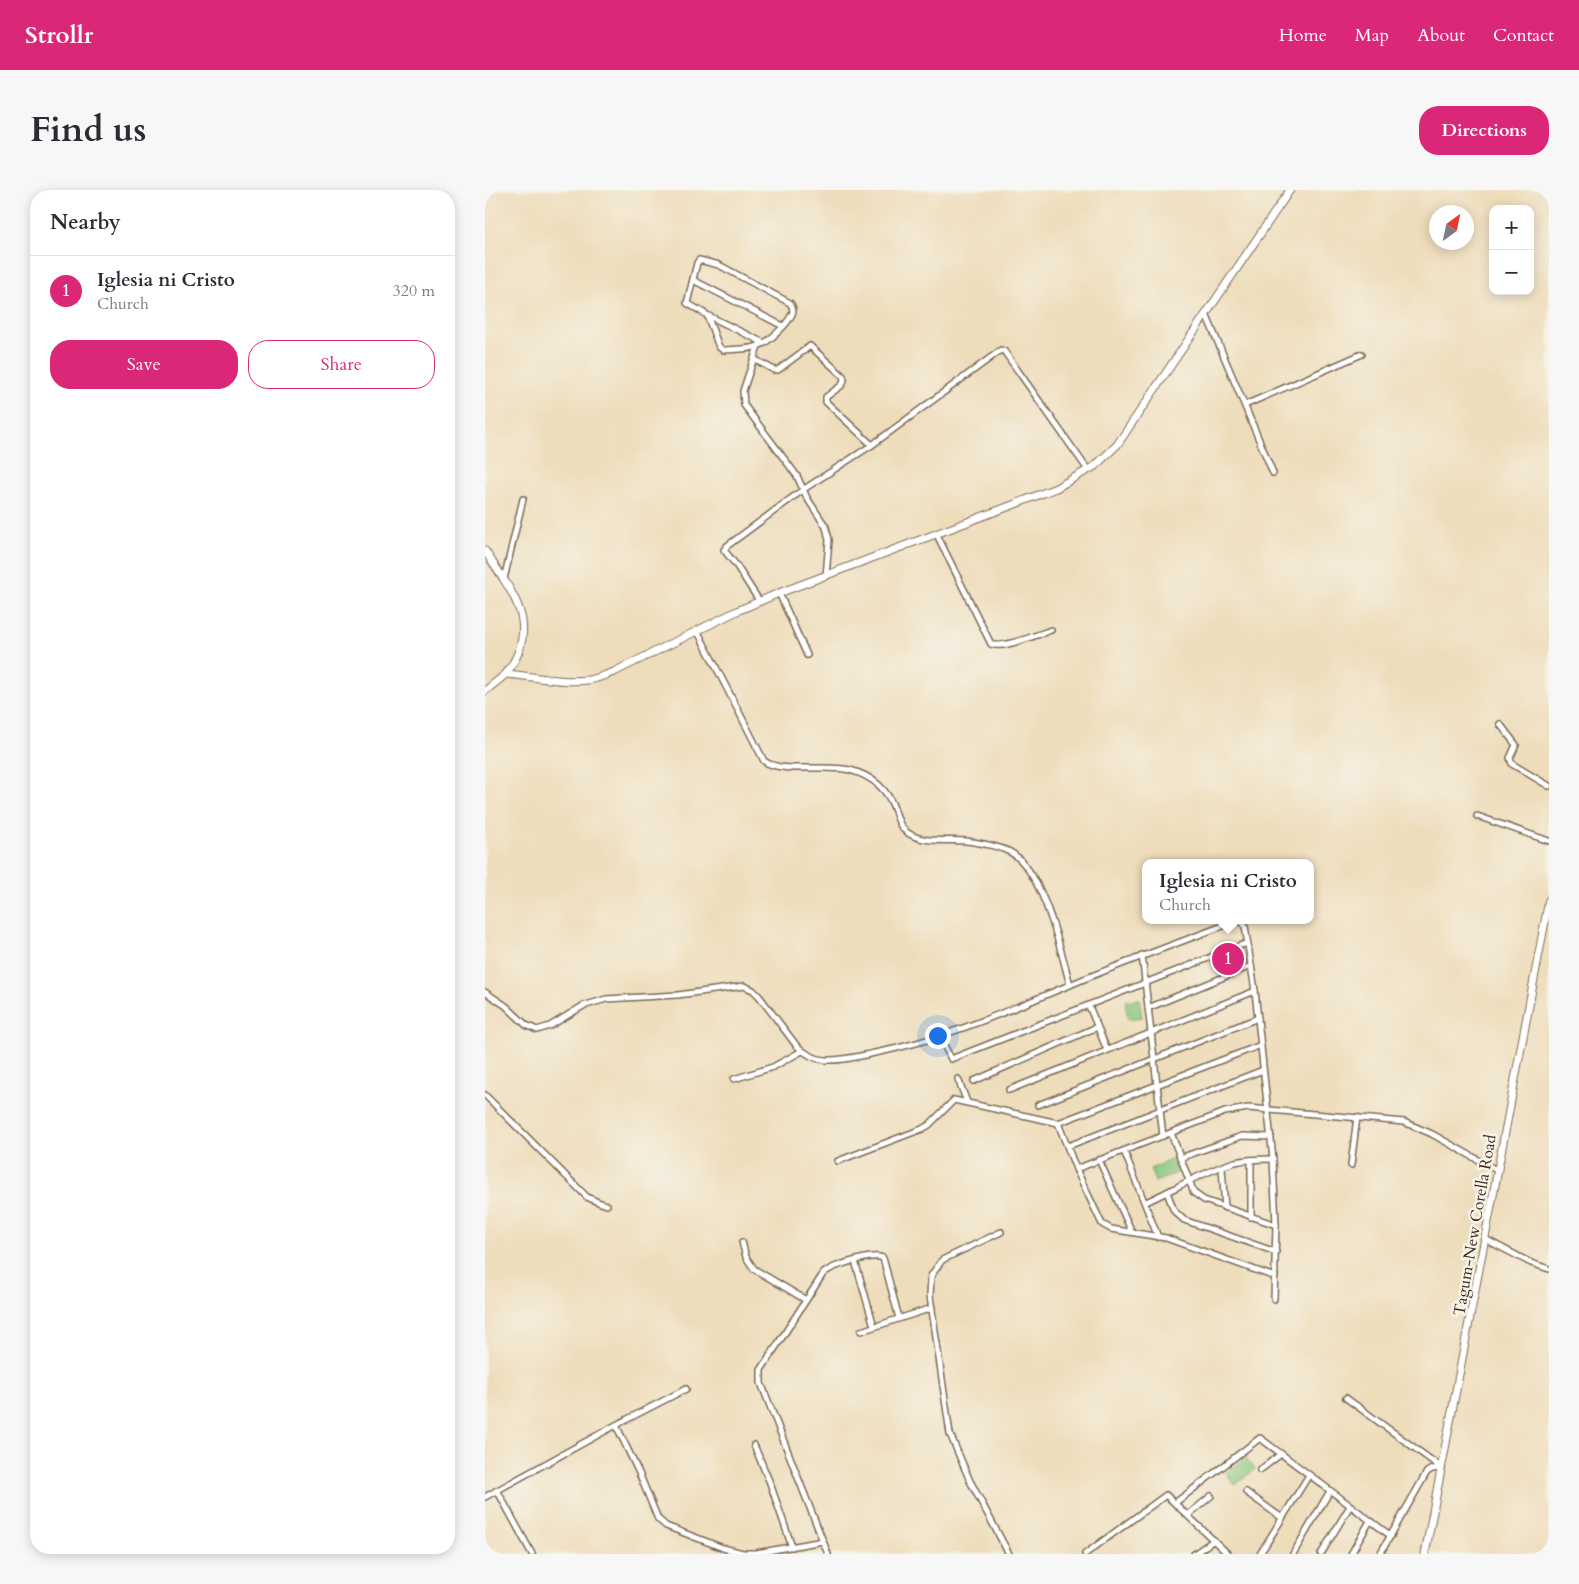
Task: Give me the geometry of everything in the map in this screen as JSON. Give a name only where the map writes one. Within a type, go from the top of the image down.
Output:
[{"type":"street","points":[[506,674],[559,679],[586,680],[597,678],[614,672],[697,630],[779,593],[937,535],[1055,488],[1087,470],[1106,457],[1129,429],[1205,313],[1290,190]]},
{"type":"street","points":[[707,315],[721,350],[764,344],[783,326],[792,314],[793,309],[790,303],[719,265],[699,260],[687,303],[764,344]]},
{"type":"street","points":[[693,280],[783,326]]},
{"type":"street","points":[[1205,313],[1273,473]]},
{"type":"street","points":[[757,346],[743,391],[744,405],[797,476],[807,498],[828,533],[826,576]]},
{"type":"street","points":[[754,359],[774,370],[779,370],[810,346],[843,376],[842,385],[827,397],[826,402],[872,445]]},
{"type":"street","points":[[760,602],[725,548],[804,489],[872,445],[1002,350],[1087,470]]},
{"type":"street","points":[[1245,404],[1362,354]]},
{"type":"street","points":[[503,579],[523,499]]},
{"type":"street","points":[[937,535],[991,644],[997,647],[1051,630]]},
{"type":"street","points":[[485,551],[520,611],[524,629],[522,644],[515,662],[506,674],[485,691]]},
{"type":"street","points":[[779,593],[807,655]]},
{"type":"street","points":[[697,630],[764,761],[770,765],[850,770],[883,788],[888,794],[897,821],[903,830],[910,835],[923,839],[978,843],[1008,851],[1018,858],[1027,868],[1047,909],[1070,985]]},
{"type":"street","points":[[1500,724],[1516,745],[1510,761],[1549,786]]},
{"type":"street","points":[[1477,816],[1549,842]]},
{"type":"street","name":"Tagum-New Corella Road","points":[[1425,1554],[1547,926],[1549,900]]},
{"type":"street","points":[[485,992],[506,1006],[526,1025],[537,1030],[550,1026],[583,1006],[606,1000],[678,995],[744,986],[753,990],[759,996],[802,1051],[825,1060],[842,1059],[940,1037],[1142,955],[1227,924]]},
{"type":"street","points":[[1244,924],[1255,990],[1273,1159],[1276,1225],[1274,1299]]},
{"type":"street","points":[[940,1037],[951,1059],[1247,943]]},
{"type":"street","points":[[1142,955],[1163,1136]]},
{"type":"street","points":[[1148,1008],[1251,966]]},
{"type":"street","points":[[1009,1090],[1255,990]]},
{"type":"street","points":[[1089,1006],[1107,1050]]},
{"type":"street","points":[[1038,1105],[1258,1018]]},
{"type":"street","points":[[974,1081],[1097,1027]]},
{"type":"street","points":[[838,1161],[922,1129],[929,1125],[954,1100],[1058,1123],[1261,1045]]},
{"type":"street","points":[[734,1079],[773,1067],[802,1051]]},
{"type":"street","points":[[1068,1146],[1263,1070]]},
{"type":"street","points":[[958,1079],[967,1102]]},
{"type":"street","points":[[485,1095],[587,1197],[607,1204]]},
{"type":"street","points":[[1076,1169],[1236,1109],[1267,1109],[1411,1124],[1498,1171]]},
{"type":"street","points":[[1351,1165],[1357,1117]]},
{"type":"street","points":[[1058,1123],[1076,1169],[1102,1224],[1111,1229],[1158,1236],[1175,1241],[1275,1277]]},
{"type":"street","points":[[1171,1133],[1194,1194],[1199,1198],[1225,1208],[1276,1225]]},
{"type":"street","points":[[1180,1158],[1242,1136],[1271,1137]]},
{"type":"street","points":[[1124,1151],[1158,1236]]},
{"type":"street","points":[[1145,1202],[1234,1162],[1273,1159]]},
{"type":"street","points":[[1099,1160],[1132,1232]]},
{"type":"street","points":[[1251,1160],[1251,1217]]},
{"type":"street","points":[[1222,1168],[1225,1208]]},
{"type":"street","points":[[1167,1192],[1174,1211],[1184,1220],[1276,1252]]},
{"type":"street","points":[[1001,1232],[942,1260],[931,1276],[930,1284],[931,1308],[950,1434],[970,1480],[1009,1554]]},
{"type":"street","points":[[1485,1240],[1531,1263],[1549,1269]]},
{"type":"street","points":[[742,1242],[746,1256],[753,1269],[806,1300]]},
{"type":"street","points":[[828,1554],[761,1383],[760,1376],[763,1364],[825,1271],[831,1268],[878,1256],[883,1258],[899,1318]]},
{"type":"street","points":[[855,1261],[875,1326]]},
{"type":"street","points":[[861,1331],[931,1308]]},
{"type":"street","points":[[485,1497],[686,1389]]},
{"type":"street","points":[[1346,1398],[1442,1468]]},
{"type":"street","points":[[616,1425],[639,1473],[655,1513],[661,1523],[671,1529],[743,1554],[823,1541]]},
{"type":"street","points":[[1175,1503],[1260,1438],[1391,1536]]},
{"type":"street","points":[[754,1445],[770,1483],[791,1547]]},
{"type":"street","points":[[1260,1470],[1281,1454]]},
{"type":"street","points":[[1381,1554],[1427,1472],[1431,1469],[1442,1468]]},
{"type":"street","points":[[1260,1554],[1309,1475]]},
{"type":"street","points":[[497,1490],[532,1554]]},
{"type":"street","points":[[1293,1554],[1330,1491]]},
{"type":"street","points":[[1246,1492],[1282,1518]]},
{"type":"street","points":[[1085,1554],[1166,1495],[1228,1554]]},
{"type":"street","points":[[1188,1515],[1211,1496]]},
{"type":"street","points":[[1321,1554],[1350,1506]]},
{"type":"street","points":[[1351,1554],[1370,1521]]},
{"type":"street","points":[[1194,1554],[1214,1540]]},
{"type":"green space","points":[[1139,999],[1142,1017],[1128,1019],[1125,1001]]},
{"type":"green space","points":[[1175,1158],[1181,1171],[1155,1182],[1150,1169]]},
{"type":"green space","points":[[1246,1458],[1255,1469],[1235,1485],[1226,1473]]},
{"type":"place","name":"Iglesia ni Cristo","points":[[1228,959]]}]
